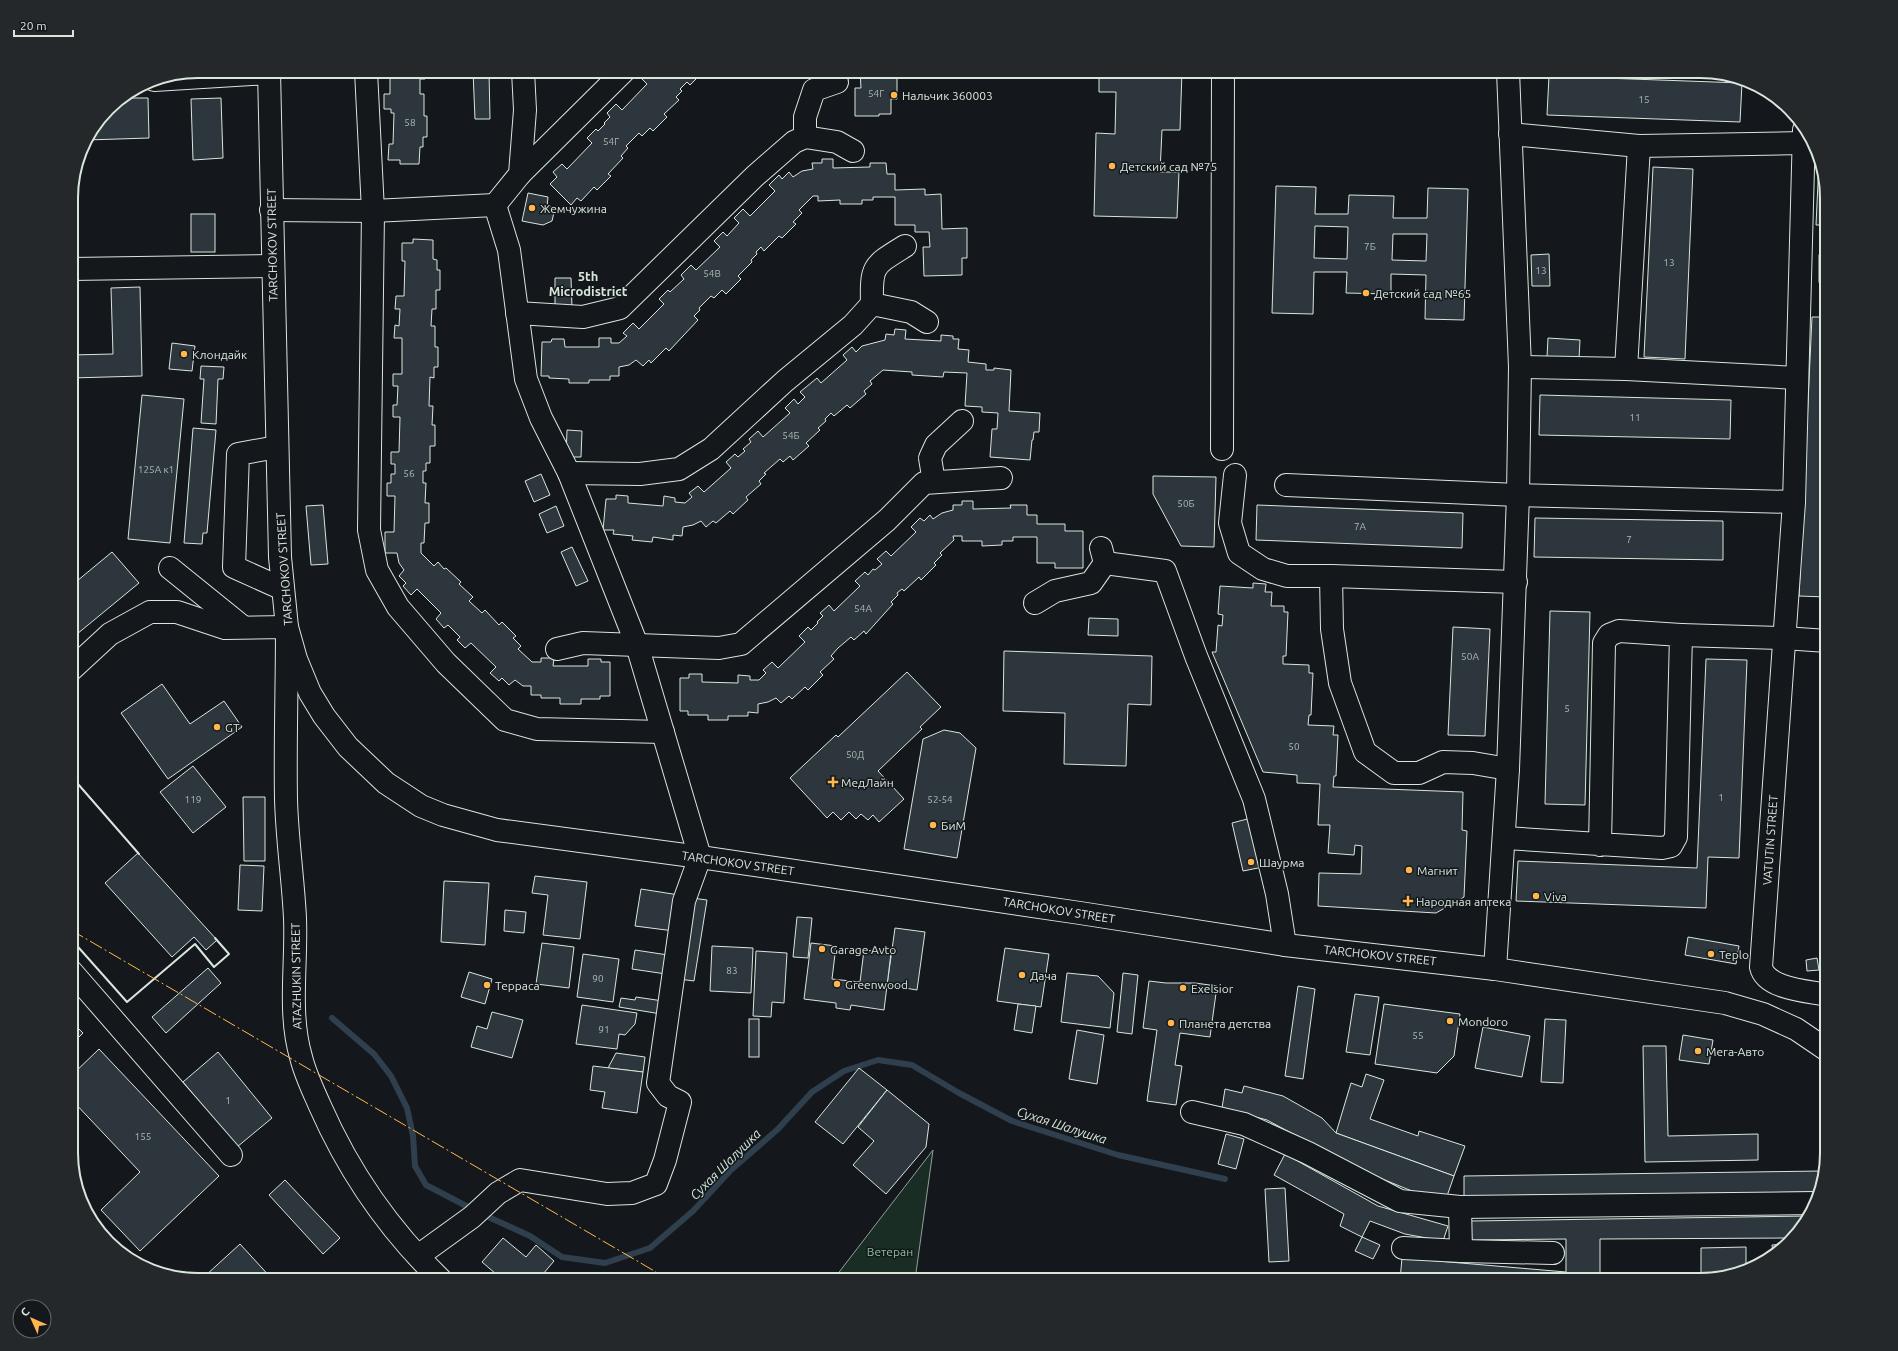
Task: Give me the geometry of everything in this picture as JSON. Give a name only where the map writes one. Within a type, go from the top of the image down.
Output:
[{"type":"main road","name":"TARCHOKOV STREET","points":[[269,78],[277,447],[282,589],[287,628],[296,659],[310,693],[324,716],[348,746],[371,770],[400,794],[421,806],[443,815],[497,830],[700,857],[1285,945],[1495,969],[1725,1003],[1763,1014],[1796,1029],[1820,1045]]},
{"type":"main road","points":[[366,78],[373,211],[368,530],[377,570],[398,607],[446,663],[505,720],[537,729],[663,732]]},
{"type":"main road","points":[[520,174],[525,110],[523,78]]},
{"type":"main road","points":[[271,210],[373,211],[495,205],[520,174],[617,78]]},
{"type":"main road","points":[[1222,449],[1223,78]]},
{"type":"main road","points":[[1495,969],[1505,838],[1516,582],[1520,367],[1508,78]]},
{"type":"main road","points":[[805,137],[806,117],[814,90],[837,82]]},
{"type":"main road","points":[[1510,134],[1639,146],[1803,137]]},
{"type":"main road","points":[[517,313],[583,317],[620,308],[755,176],[794,142],[805,137],[837,142],[853,151]]},
{"type":"main road","name":"VATUTIN STREET","points":[[1804,138],[1794,502],[1761,967],[1762,971],[1770,981],[1790,988],[1820,994]]},
{"type":"main road","points":[[1626,369],[1639,146]]},
{"type":"main road","points":[[418,1256],[472,1217],[498,1193],[520,1180],[608,1194],[632,1193],[656,1184],[665,1160],[680,1102],[668,1096],[658,1083],[684,901],[700,857],[637,645],[569,472],[541,418],[526,379],[509,250],[495,205]]},
{"type":"main road","points":[[569,472],[640,474],[679,469],[711,449],[785,381],[853,325],[872,304],[871,279],[879,262],[905,246]]},
{"type":"main road","points":[[78,269],[273,266]]},
{"type":"main road","points":[[872,304],[911,312],[927,322]]},
{"type":"main road","points":[[1520,367],[1626,369],[1797,378]]},
{"type":"main road","points":[[934,482],[930,458],[936,445],[962,421]]},
{"type":"main road","points":[[277,447],[238,454],[234,567],[282,589]]},
{"type":"main road","points":[[1235,475],[1230,523],[1239,552],[1263,569],[1286,576],[1516,582]]},
{"type":"main road","points":[[557,649],[583,643],[719,648],[741,644],[887,520],[924,483],[1002,478]]},
{"type":"main road","points":[[1286,485],[1518,495],[1794,502]]},
{"type":"main road","points":[[1035,603],[1055,591],[1091,584],[1103,556],[1165,571],[1196,656],[1254,799],[1277,894],[1285,945]]},
{"type":"main road","points":[[170,568],[243,627]]},
{"type":"main road","points":[[1331,576],[1332,629],[1340,683],[1365,752],[1394,773],[1419,773],[1443,762],[1473,763],[1508,769]]},
{"type":"main road","points":[[78,664],[110,634],[150,612],[177,612],[225,628],[287,628]]},
{"type":"main road","name":"ATAZHUKIN STREET","points":[[287,628],[286,800],[295,916],[294,1014],[300,1056],[306,1074],[328,1123],[358,1179],[389,1224],[434,1273]]},
{"type":"main road","points":[[1600,844],[1604,643],[1609,635],[1619,631],[1681,635],[1784,638],[1820,641]]},
{"type":"main road","points":[[1505,838],[1662,848],[1671,846],[1676,837],[1681,635]]},
{"type":"main road","points":[[78,979],[231,1155]]},
{"type":"main road","points":[[1192,1112],[1244,1124],[1308,1153],[1400,1201],[1460,1208],[1809,1203]]},
{"type":"main road","points":[[1460,1208],[1461,1251]]},
{"type":"main road","points":[[1403,1248],[1553,1253]]},
{"type":"green space","name":"Ветеран","points":[[933,1150],[916,1273],[838,1273]]},
{"type":"building","points":[[390,78],[425,78],[420,79],[420,94],[424,94],[424,116],[427,116],[427,137],[423,137],[423,147],[420,147],[419,164],[400,164],[400,160],[388,160],[389,144],[393,144],[394,113],[391,113],[391,109],[384,109],[384,94],[390,94]]},
{"type":"building","points":[[473,78],[489,78],[490,119],[475,119]]},
{"type":"building","points":[[697,78],[690,85],[687,82],[680,89],[682,91],[676,97],[679,100],[664,114],[667,117],[653,131],[650,128],[642,136],[639,133],[626,146],[628,148],[621,156],[623,158],[608,174],[611,176],[597,190],[594,187],[581,201],[577,198],[571,205],[550,184],[557,177],[553,172],[562,164],[567,169],[592,143],[587,138],[596,129],[598,131],[605,124],[604,123],[610,117],[607,113],[616,104],[622,110],[647,84],[642,79]]},
{"type":"building","points":[[860,78],[897,78],[897,99],[891,99],[891,114],[879,114],[879,116],[855,116],[855,88],[861,88]]},
{"type":"building","points":[[1099,78],[1182,78],[1180,130],[1162,130],[1160,172],[1179,172],[1177,218],[1094,216],[1096,133],[1115,134],[1116,92],[1099,92]]},
{"type":"building","points":[[1549,78],[1604,78],[1734,83],[1742,85],[1740,122],[1547,115]]},
{"type":"building","points":[[131,98],[148,98],[149,138],[93,140],[108,119]]},
{"type":"building","points":[[221,98],[223,158],[193,160],[191,99]]},
{"type":"building","points":[[822,159],[833,159],[833,168],[870,167],[870,163],[886,163],[887,174],[895,174],[895,190],[925,189],[925,195],[941,194],[942,229],[967,228],[967,258],[962,258],[962,275],[924,276],[923,247],[930,247],[929,232],[915,232],[915,225],[895,225],[895,197],[873,197],[873,200],[862,200],[862,204],[840,204],[840,200],[818,201],[818,196],[813,196],[799,210],[802,213],[793,222],[796,224],[782,238],[779,236],[764,251],[761,247],[751,260],[752,262],[738,276],[741,279],[726,294],[722,290],[714,298],[711,296],[699,308],[700,310],[694,316],[698,320],[669,351],[666,348],[651,363],[649,360],[643,366],[636,360],[629,365],[619,367],[619,376],[610,376],[610,380],[589,380],[589,383],[569,383],[569,379],[541,376],[542,342],[551,342],[552,339],[564,339],[565,347],[599,347],[599,338],[611,338],[611,343],[619,343],[627,336],[623,333],[633,323],[639,329],[664,304],[659,299],[668,290],[670,292],[684,279],[681,275],[691,265],[696,270],[720,247],[714,241],[723,232],[727,236],[739,223],[734,218],[743,209],[750,216],[775,191],[769,185],[779,175],[782,179],[789,172],[793,177],[802,171],[813,169],[812,163],[822,163]]},
{"type":"building","points":[[1653,167],[1693,169],[1685,359],[1644,357]]},
{"type":"building","points":[[1818,178],[1820,225],[1816,225]]},
{"type":"building","points":[[1276,186],[1316,187],[1315,214],[1348,214],[1349,195],[1394,196],[1393,218],[1427,218],[1428,188],[1468,189],[1464,320],[1425,319],[1426,275],[1391,274],[1391,294],[1346,293],[1347,272],[1314,272],[1313,314],[1272,313]],"holes":[[[1315,226],[1348,227],[1347,259],[1314,258]],[[1393,234],[1427,234],[1426,261],[1392,260]]]},
{"type":"building","points":[[528,193],[548,197],[547,206],[555,208],[552,221],[543,225],[522,221]]},
{"type":"building","points":[[191,214],[215,214],[215,252],[191,252]]},
{"type":"building","points":[[413,239],[433,240],[433,259],[437,260],[437,270],[440,270],[440,290],[436,290],[436,309],[432,309],[431,326],[435,326],[435,347],[438,347],[438,367],[434,367],[434,378],[430,377],[429,406],[433,406],[432,425],[435,425],[435,446],[430,446],[430,463],[426,463],[426,471],[423,471],[423,483],[426,483],[425,503],[429,503],[429,523],[425,523],[424,543],[421,543],[421,553],[434,566],[438,562],[444,569],[446,568],[461,582],[459,584],[473,597],[469,601],[482,613],[485,610],[499,625],[502,622],[516,636],[513,638],[521,646],[518,649],[532,662],[541,662],[541,658],[554,658],[553,666],[588,666],[588,659],[601,659],[601,662],[610,662],[610,696],[600,696],[600,699],[581,699],[581,704],[560,704],[560,698],[541,698],[541,695],[531,695],[531,686],[523,686],[515,680],[509,685],[502,678],[499,681],[490,673],[496,667],[471,643],[465,648],[457,640],[460,637],[448,625],[444,628],[436,619],[441,613],[417,589],[411,595],[403,586],[406,583],[399,576],[404,570],[399,563],[397,553],[385,553],[385,532],[394,532],[395,496],[387,496],[387,483],[391,483],[391,474],[395,474],[395,464],[391,464],[391,452],[399,452],[400,417],[393,417],[393,405],[397,405],[398,386],[393,386],[393,374],[402,374],[402,338],[394,338],[395,325],[399,326],[400,309],[395,309],[396,296],[404,296],[405,261],[402,261],[402,243],[413,243]]},
{"type":"building","points":[[1549,254],[1550,286],[1532,286],[1531,255]]},
{"type":"building","points":[[1819,255],[1820,255],[1820,282]]},
{"type":"building","points":[[555,278],[571,278],[572,308],[555,309]]},
{"type":"building","points":[[140,287],[142,376],[78,378],[78,355],[113,354],[111,288]]},
{"type":"building","points":[[1812,317],[1820,317],[1820,597],[1799,596]]},
{"type":"building","points":[[895,329],[906,330],[905,339],[941,341],[941,335],[953,336],[953,339],[959,339],[958,349],[969,350],[968,362],[986,364],[986,370],[994,370],[994,368],[1011,370],[1009,411],[1040,413],[1039,432],[1034,432],[1030,460],[990,457],[992,429],[997,429],[998,413],[982,412],[982,407],[965,406],[967,373],[944,372],[943,377],[912,375],[912,372],[883,370],[870,381],[872,384],[864,391],[866,394],[850,408],[847,405],[834,416],[831,413],[825,419],[826,421],[818,428],[820,430],[806,443],[809,446],[793,460],[790,456],[783,462],[780,459],[764,473],[766,474],[759,481],[761,484],[746,497],[748,500],[733,514],[730,511],[716,523],[713,521],[706,527],[701,521],[693,525],[683,527],[682,536],[673,535],[673,540],[653,537],[652,542],[632,540],[633,536],[613,534],[614,530],[603,530],[606,499],[616,499],[616,495],[628,496],[628,503],[663,506],[664,496],[675,498],[675,502],[685,503],[692,497],[689,493],[698,486],[704,492],[731,468],[726,462],[735,454],[738,457],[745,451],[743,449],[751,442],[749,439],[758,431],[763,437],[790,413],[785,408],[794,399],[798,404],[805,397],[800,392],[817,378],[821,383],[847,360],[843,355],[852,347],[856,352],[862,346],[885,340],[886,334],[894,335]]},
{"type":"building","points":[[1548,338],[1580,340],[1579,359],[1547,357]]},
{"type":"building","points":[[172,343],[195,346],[192,371],[169,369]]},
{"type":"building","points":[[201,366],[224,367],[223,379],[218,379],[216,424],[201,423],[204,379],[200,379]]},
{"type":"building","points":[[142,395],[184,399],[170,543],[128,539]]},
{"type":"building","points":[[1540,395],[1731,400],[1730,439],[1539,435]]},
{"type":"building","points":[[193,428],[216,430],[207,533],[203,533],[202,544],[184,543]]},
{"type":"building","points":[[567,430],[582,431],[581,457],[566,457]]},
{"type":"building","points":[[541,474],[550,495],[534,502],[525,481]]},
{"type":"building","points":[[1153,476],[1216,477],[1214,547],[1181,546],[1153,494]]},
{"type":"building","points":[[962,501],[973,501],[973,509],[1011,508],[1010,505],[1027,505],[1027,515],[1037,515],[1037,524],[1065,524],[1065,531],[1083,531],[1083,568],[1055,568],[1055,563],[1037,563],[1037,537],[1013,537],[1013,541],[1002,541],[1002,545],[982,546],[982,541],[962,541],[962,536],[953,536],[954,540],[940,553],[942,555],[934,563],[936,565],[921,580],[919,577],[904,591],[902,589],[897,593],[898,595],[891,602],[893,604],[866,634],[864,631],[854,640],[851,637],[838,648],[831,656],[834,659],[820,672],[823,675],[808,690],[805,687],[792,699],[789,696],[781,703],[776,698],[768,702],[758,704],[758,713],[748,712],[748,716],[728,716],[728,720],[708,720],[708,715],[688,715],[688,711],[680,711],[680,678],[689,678],[689,674],[702,674],[702,682],[738,683],[738,675],[750,676],[750,680],[759,680],[766,673],[763,670],[772,662],[778,668],[805,642],[799,636],[808,627],[811,630],[818,623],[817,622],[823,616],[820,613],[829,605],[834,611],[860,586],[855,581],[865,572],[868,575],[873,569],[875,570],[882,564],[877,559],[886,551],[891,556],[916,532],[911,527],[920,518],[924,521],[930,515],[933,519],[942,513],[953,510],[953,505],[962,505]]},
{"type":"building","points":[[323,505],[328,564],[311,565],[306,506]]},
{"type":"building","points":[[1257,505],[1463,513],[1462,548],[1256,540]]},
{"type":"building","points":[[556,506],[564,526],[547,533],[539,514]]},
{"type":"building","points":[[1535,518],[1723,521],[1723,560],[1534,557]]},
{"type":"building","points":[[572,547],[588,581],[576,586],[561,552]]},
{"type":"building","points":[[112,552],[139,583],[78,633],[78,580]]},
{"type":"building","points":[[1253,583],[1266,584],[1265,592],[1272,592],[1271,606],[1284,606],[1284,612],[1288,612],[1286,656],[1283,656],[1283,664],[1309,665],[1309,673],[1313,673],[1311,715],[1309,715],[1308,725],[1334,726],[1333,735],[1338,735],[1336,776],[1334,776],[1333,787],[1463,792],[1462,830],[1467,831],[1464,897],[1436,913],[1318,906],[1319,873],[1361,874],[1362,846],[1355,845],[1354,855],[1328,853],[1330,825],[1318,825],[1320,784],[1297,783],[1297,775],[1263,772],[1212,652],[1216,652],[1218,625],[1222,626],[1223,615],[1218,614],[1220,586],[1253,588]]},
{"type":"building","points":[[1550,611],[1590,612],[1585,805],[1545,804]]},
{"type":"building","points":[[1089,618],[1118,619],[1118,636],[1088,635]]},
{"type":"building","points":[[1453,627],[1490,629],[1485,736],[1448,735]]},
{"type":"building","points":[[1004,651],[1152,656],[1151,705],[1128,704],[1126,766],[1064,764],[1065,713],[1003,711]]},
{"type":"building","points":[[1706,659],[1747,660],[1739,858],[1708,857],[1706,908],[1516,901],[1518,861],[1697,868]]},
{"type":"building","points":[[907,672],[941,707],[920,727],[922,729],[878,771],[904,799],[879,822],[873,815],[868,820],[861,814],[856,819],[849,812],[841,820],[833,812],[827,818],[790,778],[836,735],[838,737]]},
{"type":"building","points":[[162,684],[190,724],[224,701],[242,727],[168,779],[121,713]]},
{"type":"building","points":[[944,730],[960,733],[976,748],[957,858],[904,849],[923,739]]},
{"type":"building","points":[[193,766],[226,807],[193,833],[160,792]]},
{"type":"building","points":[[243,797],[265,797],[265,861],[244,861]]},
{"type":"building","points":[[1251,818],[1263,867],[1243,871],[1232,823]]},
{"type":"building","points":[[138,853],[217,940],[206,950],[194,937],[172,957],[105,883]]},
{"type":"building","points":[[240,865],[264,866],[262,911],[238,910]]},
{"type":"building","points":[[535,876],[587,882],[580,939],[543,935],[548,895],[532,893]]},
{"type":"building","points":[[444,881],[489,883],[485,945],[441,942]]},
{"type":"building","points":[[641,889],[679,895],[674,931],[635,926]]},
{"type":"building","points":[[692,898],[707,900],[694,981],[679,979]]},
{"type":"building","points":[[505,910],[526,912],[524,933],[504,931]]},
{"type":"building","points":[[797,917],[812,918],[808,958],[793,957]]},
{"type":"building","points":[[895,928],[925,932],[917,990],[887,985]]},
{"type":"building","points":[[1688,937],[1739,946],[1736,964],[1685,955]]},
{"type":"building","points":[[542,943],[574,947],[569,988],[536,984]]},
{"type":"building","points":[[811,943],[836,946],[832,979],[860,982],[864,950],[891,953],[884,1010],[851,1005],[850,1010],[836,1008],[836,1003],[804,999]]},
{"type":"building","points":[[712,946],[753,948],[751,993],[710,991]]},
{"type":"building","points":[[1005,948],[1049,954],[1041,1007],[997,1001]]},
{"type":"building","points":[[635,950],[668,955],[666,974],[632,969]]},
{"type":"building","points":[[756,951],[787,953],[784,1003],[772,1002],[771,1017],[753,1016]]},
{"type":"building","points":[[583,954],[619,959],[613,1002],[577,997]]},
{"type":"building","points":[[1817,958],[1819,970],[1807,971],[1806,960]]},
{"type":"building","points":[[208,968],[221,983],[166,1033],[152,1017]]},
{"type":"building","points":[[469,972],[492,979],[485,1004],[461,997]]},
{"type":"building","points":[[1067,973],[1098,976],[1114,993],[1110,1028],[1061,1022]]},
{"type":"building","points":[[1123,973],[1138,975],[1132,1034],[1117,1032]]},
{"type":"building","points":[[1149,981],[1166,983],[1195,983],[1217,986],[1210,1037],[1180,1033],[1175,1065],[1182,1066],[1176,1105],[1147,1101],[1157,1030],[1143,1028]]},
{"type":"building","points":[[1298,986],[1315,989],[1303,1079],[1285,1076]]},
{"type":"building","points":[[1355,994],[1379,997],[1370,1055],[1346,1052]]},
{"type":"building","points":[[636,997],[663,1001],[661,1014],[619,1007],[621,998],[635,1000]]},
{"type":"building","points":[[1018,1004],[1036,1006],[1032,1033],[1014,1030]]},
{"type":"building","points":[[1384,1004],[1460,1014],[1454,1056],[1437,1073],[1375,1064]]},
{"type":"building","points":[[582,1005],[637,1013],[635,1024],[625,1035],[619,1034],[617,1049],[576,1044]]},
{"type":"building","points":[[492,1012],[523,1020],[512,1058],[471,1047],[477,1026],[487,1029]]},
{"type":"building","points":[[749,1019],[759,1019],[759,1057],[749,1057]]},
{"type":"building","points":[[1545,1019],[1566,1020],[1563,1083],[1541,1082]]},
{"type":"building","points":[[1483,1027],[1530,1036],[1522,1077],[1475,1068]]},
{"type":"building","points":[[78,1028],[83,1033],[78,1038]]},
{"type":"building","points":[[1077,1030],[1104,1035],[1097,1084],[1069,1079]]},
{"type":"building","points":[[1683,1035],[1713,1040],[1709,1064],[1679,1060]]},
{"type":"building","points":[[1643,1046],[1666,1046],[1668,1136],[1758,1134],[1758,1160],[1645,1162]]},
{"type":"building","points":[[99,1049],[219,1176],[140,1251],[101,1210],[140,1172],[78,1106],[78,1069]]},
{"type":"building","points":[[218,1052],[272,1118],[237,1147],[183,1082]]},
{"type":"building","points":[[616,1053],[645,1057],[643,1072],[608,1068]]},
{"type":"building","points":[[593,1066],[643,1072],[637,1113],[602,1108],[605,1092],[590,1090]]},
{"type":"building","points":[[859,1068],[887,1090],[843,1144],[815,1122]]},
{"type":"building","points":[[1366,1074],[1384,1080],[1370,1119],[1418,1136],[1419,1131],[1465,1146],[1454,1176],[1336,1133],[1351,1083],[1362,1087]]},
{"type":"building","points":[[1244,1086],[1283,1096],[1322,1118],[1336,1133],[1454,1176],[1446,1199],[1412,1191],[1360,1170],[1267,1120],[1222,1108],[1225,1089],[1242,1093]]},
{"type":"building","points":[[887,1090],[929,1124],[926,1147],[886,1194],[853,1165],[874,1141],[858,1127]]},
{"type":"building","points":[[1226,1134],[1244,1139],[1236,1169],[1218,1164]]},
{"type":"building","points":[[1285,1154],[1378,1206],[1448,1226],[1443,1241],[1405,1234],[1370,1221],[1362,1237],[1340,1226],[1344,1214],[1274,1175]]},
{"type":"building","points":[[1819,1171],[1814,1192],[1464,1196],[1464,1176]]},
{"type":"building","points":[[285,1180],[340,1238],[323,1254],[269,1195]]},
{"type":"building","points":[[1285,1188],[1289,1261],[1269,1262],[1265,1189]]},
{"type":"building","points":[[1802,1216],[1784,1238],[1600,1239],[1600,1273],[1401,1273],[1402,1258],[1566,1272],[1566,1239],[1470,1240],[1471,1221]]},
{"type":"building","points":[[1362,1237],[1380,1245],[1373,1259],[1355,1251]]},
{"type":"building","points":[[503,1238],[526,1257],[536,1245],[554,1261],[544,1273],[495,1273],[482,1262]]},
{"type":"building","points":[[240,1244],[267,1273],[208,1273]]},
{"type":"building","points":[[1746,1247],[1746,1264],[1716,1272],[1701,1273],[1701,1248]]},
{"type":"waterway","name":"Сухая Шалушка","points":[[332,1018],[374,1054],[391,1076],[407,1108],[413,1136],[415,1166],[426,1185],[474,1210]]},
{"type":"waterway","name":"Сухая Шалушка","points":[[482,1214],[530,1236],[562,1257],[605,1263],[650,1248],[693,1211],[731,1170],[778,1129],[812,1092],[844,1071],[878,1060],[912,1065],[959,1093],[1012,1121],[1118,1155],[1225,1179]]},
{"type":"wall","points":[[78,784],[139,854]]},
{"type":"wall","points":[[78,947],[127,1002],[195,944],[214,967],[229,954],[215,938]]},
{"type":"power","points":[[78,934],[657,1273]]},
{"type":"place","name":"Нальчик 360003","points":[[894,95]]},
{"type":"place","name":"Детский сад №75","points":[[1112,166]]},
{"type":"place","name":"Жемчужина","points":[[532,208]]},
{"type":"place","name":"Детский сад №65","points":[[1366,293]]},
{"type":"place","name":"Клондайк","points":[[184,354]]},
{"type":"place","name":"GT","points":[[217,727]]},
{"type":"place","name":"МедЛайн","points":[[833,782]]},
{"type":"place","name":"БиМ","points":[[933,825]]},
{"type":"place","name":"Шаурма","points":[[1251,862]]},
{"type":"place","name":"Магнит","points":[[1409,870]]},
{"type":"place","name":"Viva","points":[[1536,896]]},
{"type":"place","name":"Народная аптека","points":[[1408,901]]},
{"type":"place","name":"Garage Avto","points":[[822,949]]},
{"type":"place","name":"Teplo","points":[[1711,954]]},
{"type":"place","name":"Дача","points":[[1022,975]]},
{"type":"place","name":"Greenwood","points":[[837,984]]},
{"type":"place","name":"Терраса","points":[[487,985]]},
{"type":"place","name":"Exelsior","points":[[1183,988]]},
{"type":"place","name":"Mondoro","points":[[1450,1021]]},
{"type":"place","name":"Планета детства","points":[[1171,1023]]},
{"type":"place","name":"Мега-Авто","points":[[1698,1051]]},
{"type":"district","name":"5th Microdistrict","points":[[588,284]]}]
